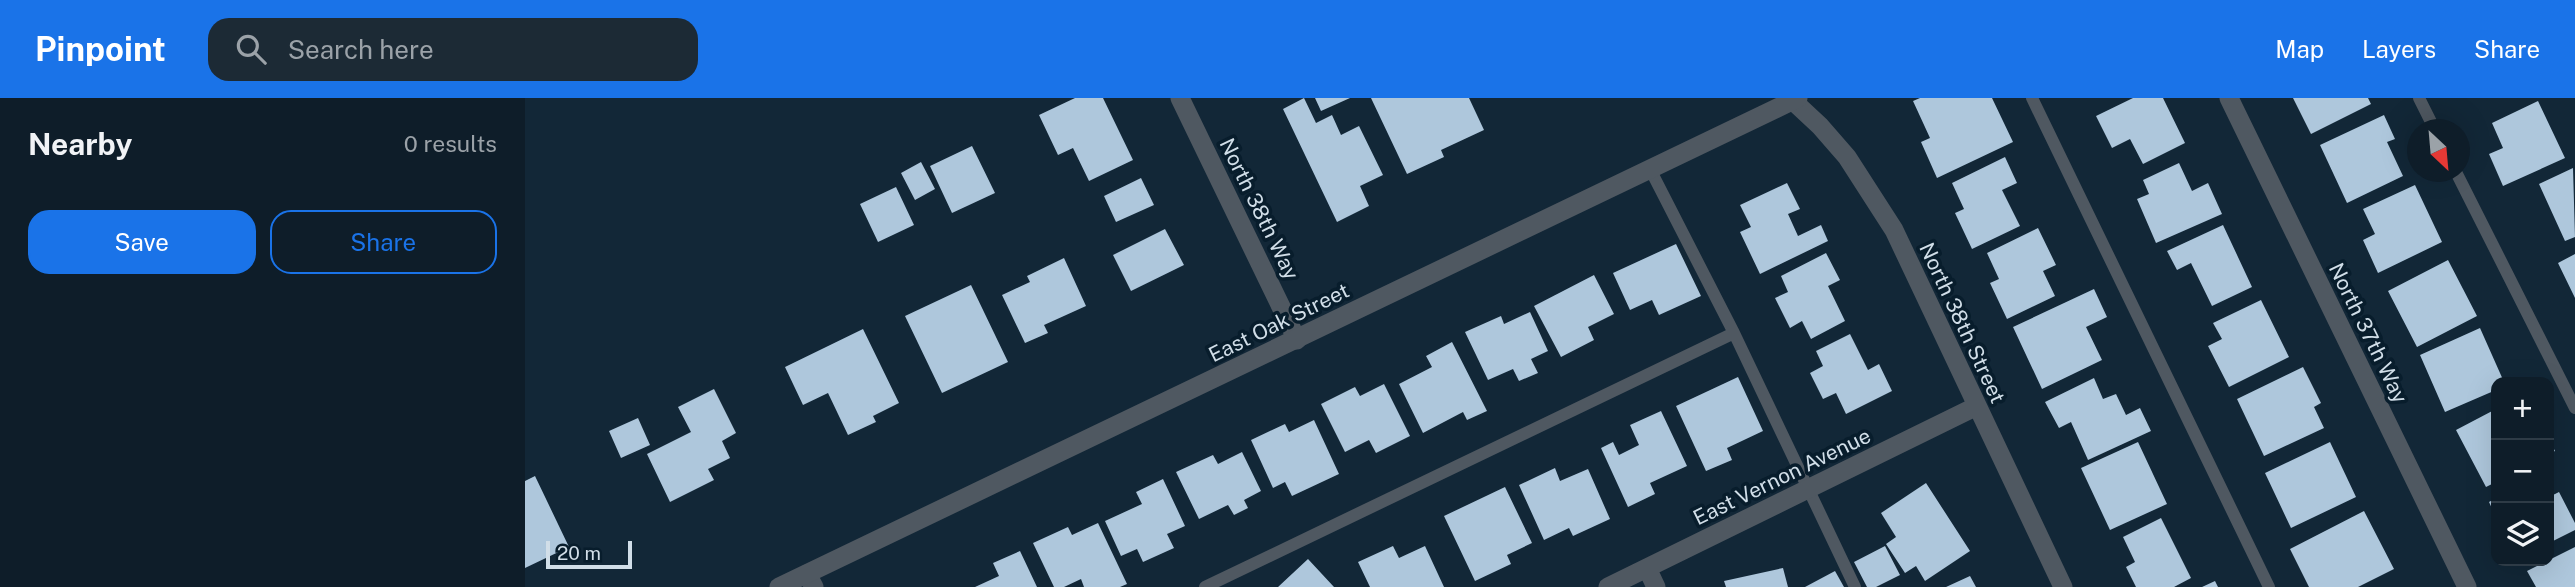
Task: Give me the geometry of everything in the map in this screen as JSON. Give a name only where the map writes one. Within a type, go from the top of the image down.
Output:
[{"type":"street","name":"North 38th Way","points":[[1180,98],[1297,340]]},
{"type":"street","name":"North 37th Way","points":[[2229,98],[2467,587]]},
{"type":"street","name":"East Oak Street","points":[[779,587],[811,580],[1793,99]]},
{"type":"street","name":"North 38th Street","points":[[1793,99],[1847,157],[1894,230],[2063,587]]},
{"type":"street","name":"East Vernon Avenue","points":[[1608,587],[1977,406]]},
{"type":"street","points":[[1647,568],[1656,587]]},
{"type":"lane","points":[[2032,98],[2269,587]]},
{"type":"lane","points":[[2419,98],[2430,119]]},
{"type":"lane","points":[[1650,169],[1734,333],[1855,587]]},
{"type":"lane","points":[[2461,182],[2575,408]]},
{"type":"lane","points":[[1205,587],[1734,333]]},
{"type":"building","points":[[1075,98],[1103,98],[1133,160],[1089,181],[1073,148],[1058,155],[1039,115]]},
{"type":"building","points":[[1304,98],[1316,123],[1332,115],[1341,135],[1359,126],[1383,175],[1360,186],[1369,206],[1337,222],[1283,109]]},
{"type":"building","points":[[1315,98],[1350,98],[1321,111]]},
{"type":"building","points":[[1371,98],[1469,98],[1484,130],[1441,150],[1444,157],[1407,174]]},
{"type":"building","points":[[1920,98],[1992,98],[2013,142],[1937,178],[1921,142],[1930,138],[1913,101]]},
{"type":"building","points":[[2133,98],[2163,98],[2185,143],[2143,164],[2130,139],[2112,148],[2096,116]]},
{"type":"building","points":[[2293,98],[2368,98],[2371,104],[2311,134]]},
{"type":"building","points":[[2538,101],[2565,158],[2503,186],[2489,154],[2503,148],[2492,123]]},
{"type":"building","points":[[2384,115],[2395,139],[2387,142],[2403,176],[2347,203],[2320,145]]},
{"type":"building","points":[[972,146],[995,193],[952,213],[930,166]]},
{"type":"building","points":[[2005,157],[2017,183],[2002,190],[2020,226],[1972,249],[1955,213],[1964,209],[1952,183]]},
{"type":"building","points":[[921,162],[935,189],[915,200],[901,173]]},
{"type":"building","points":[[2179,163],[2192,191],[2208,183],[2222,214],[2156,243],[2137,199],[2149,194],[2143,180]]},
{"type":"building","points":[[2573,168],[2575,237],[2565,241],[2539,184]]},
{"type":"building","points":[[1141,178],[1154,205],[1116,222],[1104,196]]},
{"type":"building","points":[[1787,183],[1800,209],[1788,214],[1798,236],[1821,225],[1828,241],[1760,274],[1740,232],[1751,227],[1740,205]]},
{"type":"building","points":[[2415,185],[2442,242],[2378,273],[2363,240],[2375,234],[2363,209]]},
{"type":"building","points":[[896,187],[914,225],[878,242],[860,204]]},
{"type":"building","points":[[2223,225],[2252,287],[2212,306],[2191,263],[2177,270],[2167,251]]},
{"type":"building","points":[[2038,228],[2056,265],[2043,271],[2055,296],[2007,319],[1990,283],[1999,279],[1987,253]]},
{"type":"building","points":[[1165,229],[1184,265],[1131,291],[1113,255]]},
{"type":"building","points":[[1676,244],[1701,296],[1659,315],[1652,300],[1630,310],[1613,273]]},
{"type":"building","points":[[1826,253],[1840,280],[1828,286],[1845,321],[1811,339],[1802,321],[1790,328],[1775,298],[1788,292],[1781,276]]},
{"type":"building","points":[[2575,254],[2575,298],[2558,263]]},
{"type":"building","points":[[1064,258],[1086,306],[1044,325],[1048,333],[1025,343],[1002,295],[1030,282],[1027,276]]},
{"type":"building","points":[[2448,260],[2477,316],[2417,347],[2388,291]]},
{"type":"building","points":[[1594,275],[1614,314],[1588,327],[1594,340],[1561,357],[1534,306]]},
{"type":"building","points":[[971,285],[1008,362],[942,393],[905,316]]},
{"type":"building","points":[[2094,289],[2107,317],[2086,327],[2102,360],[2042,389],[2013,327]]},
{"type":"building","points":[[2261,300],[2289,357],[2229,387],[2208,346],[2222,339],[2213,323]]},
{"type":"building","points":[[1530,312],[1548,351],[1531,359],[1538,373],[1519,381],[1513,369],[1488,380],[1465,332],[1501,316],[1504,324]]},
{"type":"building","points":[[2480,328],[2502,377],[2491,377],[2491,392],[2445,412],[2420,355]]},
{"type":"building","points":[[863,329],[899,403],[873,416],[876,422],[848,435],[828,393],[803,405],[785,367]]},
{"type":"building","points":[[1850,334],[1868,370],[1879,364],[1892,391],[1846,414],[1836,393],[1823,399],[1810,373],[1823,366],[1816,351]]},
{"type":"building","points":[[1452,342],[1487,411],[1467,420],[1463,412],[1423,433],[1399,384],[1432,367],[1426,356]]},
{"type":"building","points":[[2303,367],[2321,403],[2314,407],[2324,428],[2264,456],[2237,399]]},
{"type":"building","points":[[1738,377],[1763,431],[1727,448],[1732,460],[1706,471],[1676,406]]},
{"type":"building","points":[[2094,378],[2103,399],[2116,394],[2126,415],[2140,408],[2151,431],[2088,460],[2071,422],[2059,428],[2045,402]]},
{"type":"building","points":[[1384,384],[1410,436],[1376,453],[1369,440],[1345,452],[1321,404],[1355,387],[1360,396]]},
{"type":"building","points":[[714,389],[736,433],[722,441],[730,458],[708,469],[714,480],[670,502],[647,454],[691,432],[678,407]]},
{"type":"building","points":[[1661,411],[1687,466],[1650,483],[1655,494],[1628,507],[1601,448],[1613,442],[1619,455],[1639,445],[1630,425]]},
{"type":"building","points":[[2491,412],[2491,484],[2486,487],[2456,430]]},
{"type":"building","points":[[638,418],[650,445],[621,458],[609,431]]},
{"type":"building","points":[[1314,420],[1339,474],[1292,496],[1285,482],[1273,488],[1251,440],[1285,424],[1289,432]]},
{"type":"building","points":[[2138,442],[2167,504],[2110,530],[2081,468]]},
{"type":"building","points":[[2330,442],[2356,497],[2291,528],[2265,473]]},
{"type":"building","points":[[1242,452],[1261,491],[1244,500],[1248,508],[1234,515],[1228,505],[1199,519],[1176,472],[1213,455],[1218,464]]},
{"type":"building","points":[[1555,468],[1560,481],[1588,469],[1610,519],[1573,536],[1569,528],[1544,540],[1519,485]]},
{"type":"building","points":[[535,476],[569,547],[525,568],[525,481]]},
{"type":"building","points":[[1163,479],[1185,526],[1167,534],[1174,548],[1143,562],[1137,549],[1121,556],[1105,521],[1142,504],[1136,492]]},
{"type":"building","points":[[1926,483],[1970,551],[1925,581],[1916,566],[1905,573],[1886,544],[1896,537],[1881,513]]},
{"type":"building","points":[[1505,487],[1532,543],[1507,555],[1511,564],[1475,581],[1444,516]]},
{"type":"building","points":[[2559,492],[2575,523],[2575,530],[2554,540],[2554,503],[2554,494]]},
{"type":"building","points":[[2364,511],[2394,569],[2358,587],[2309,587],[2290,549]]},
{"type":"building","points":[[2161,518],[2191,578],[2174,587],[2136,587],[2126,567],[2135,562],[2123,537]]},
{"type":"building","points":[[1098,523],[1127,584],[1120,587],[1084,587],[1081,579],[1064,587],[1054,587],[1033,543],[1068,527],[1072,535]]},
{"type":"building","points":[[1393,546],[1399,558],[1425,546],[1444,587],[1370,587],[1358,562]]},
{"type":"building","points":[[1885,546],[1900,575],[1876,587],[1867,587],[1854,562]]},
{"type":"building","points":[[2575,547],[2575,587],[2536,587],[2527,571],[2537,566],[2554,566],[2554,558]]},
{"type":"building","points":[[1020,551],[1037,587],[975,587],[999,576],[993,563]]},
{"type":"building","points":[[1308,559],[1334,587],[1278,587]]},
{"type":"building","points":[[1783,568],[1788,587],[1726,587],[1724,581]]},
{"type":"building","points":[[1835,571],[1844,587],[1805,587]]},
{"type":"building","points":[[1970,576],[1976,587],[1946,587]]},
{"type":"building","points":[[2215,581],[2218,587],[2202,587]]}]
